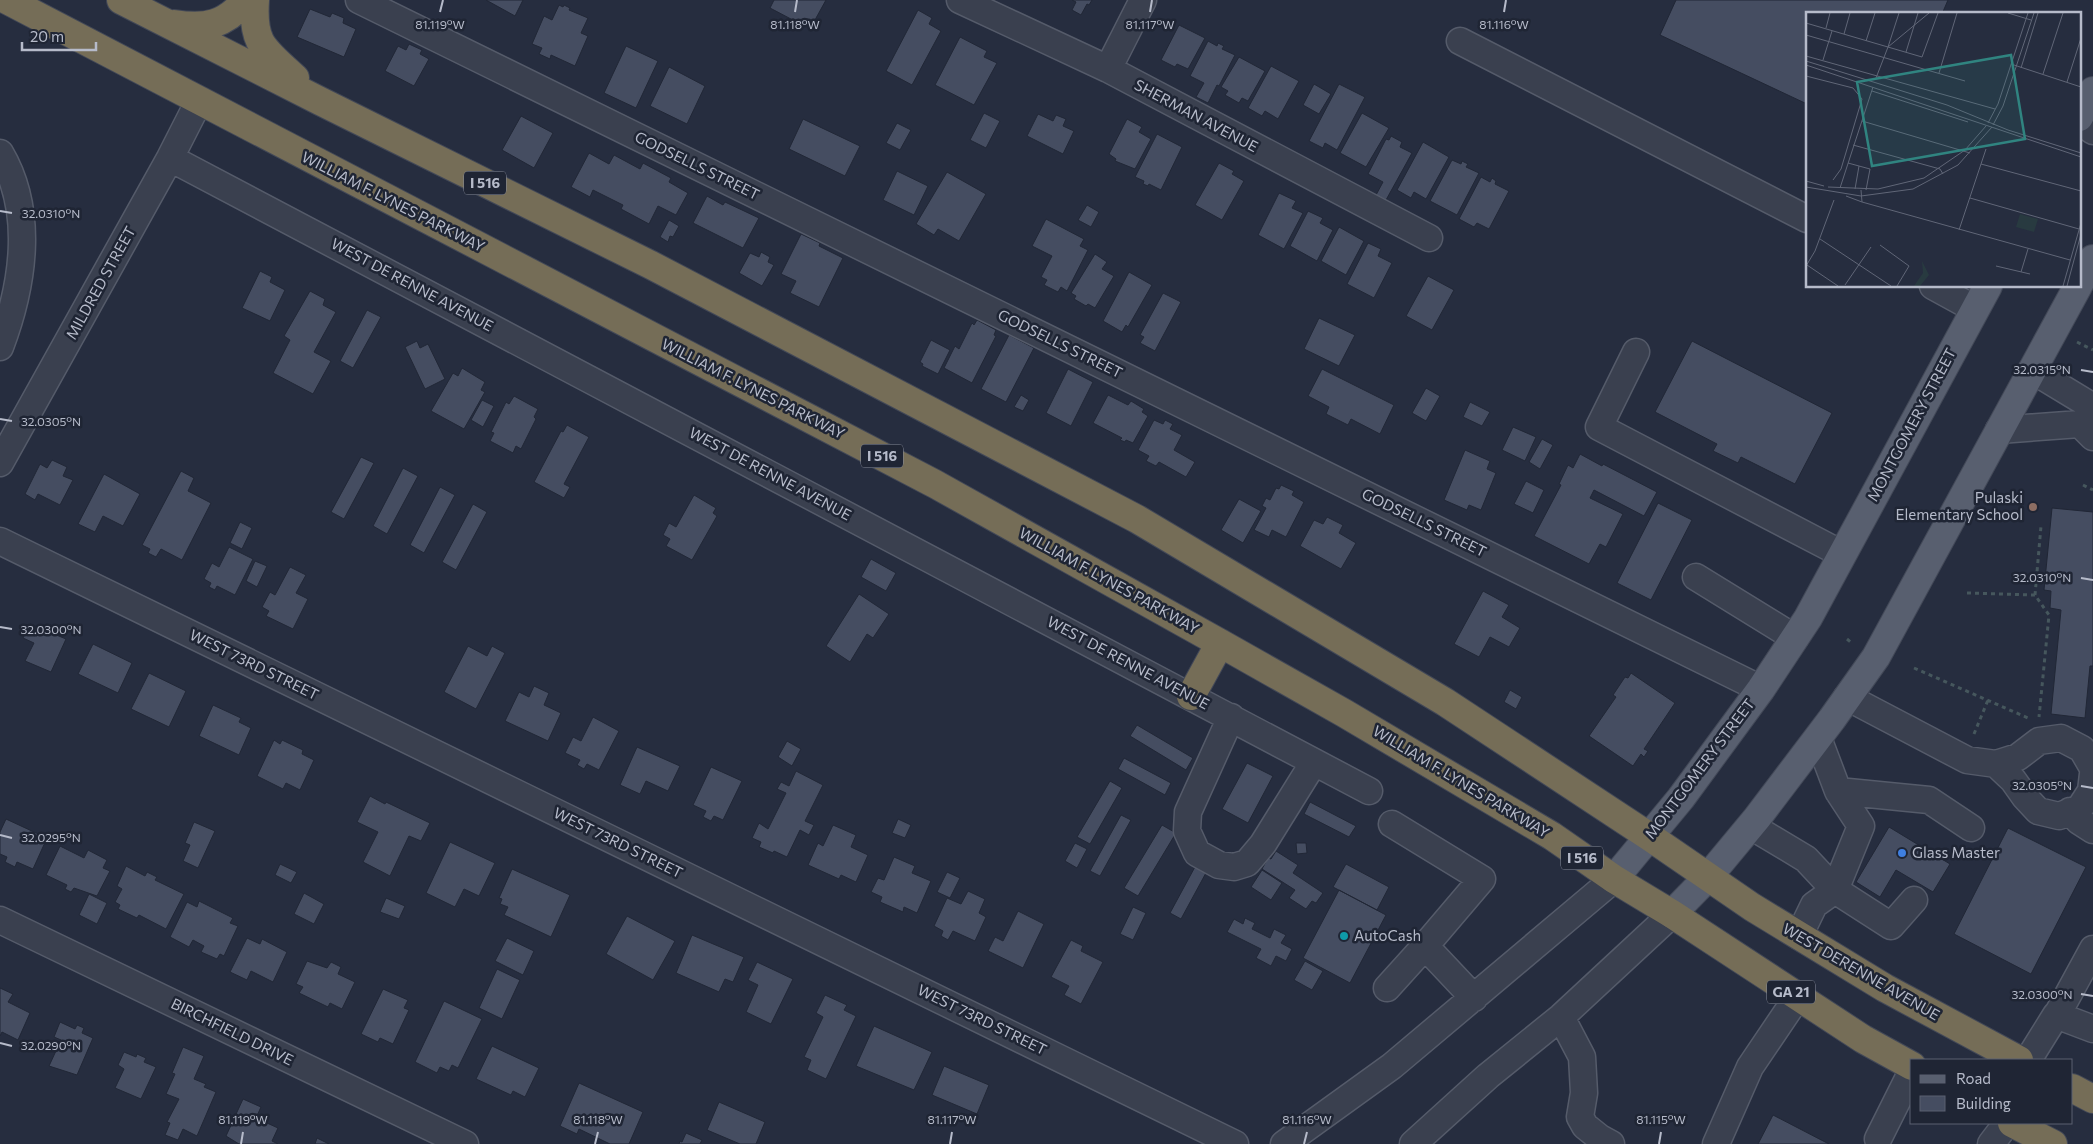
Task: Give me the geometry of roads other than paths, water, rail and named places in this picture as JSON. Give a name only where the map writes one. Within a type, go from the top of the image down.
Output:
[{"type":"highway","name":"WILLIAM F. LYNES PARKWAY","points":[[7,0],[935,484],[1344,713],[1552,836],[1614,879]]},
{"type":"highway","name":"I 516","points":[[122,0],[660,270],[1137,519],[1446,702],[1650,837]]},
{"type":"highway","points":[[163,22],[193,26],[211,24],[230,16],[246,0]]},
{"type":"highway","points":[[255,0],[254,24],[260,44],[320,101]]},
{"type":"highway","points":[[1191,696],[1220,643]]},
{"type":"highway","points":[[1650,837],[1708,877]]},
{"type":"highway","name":"WEST DERENNE AVENUE","points":[[1708,877],[1752,907],[1885,988],[2017,1059]]},
{"type":"highway","name":"GA 21","points":[[1614,879],[1672,914],[1863,1039],[1910,1065]]},
{"type":"highway","points":[[2073,1089],[2093,1099]]},
{"type":"highway","points":[[2014,1124],[2053,1144]]},
{"type":"main road","points":[[2080,117],[2093,91]]},
{"type":"main road","points":[[2080,283],[2093,259]]},
{"type":"main road","points":[[1672,914],[1708,877],[1751,826],[1818,738],[1876,657],[2077,288]]},
{"type":"main road","name":"MONTGOMERY STREET","points":[[1614,879],[1682,798],[1796,638],[1981,298]]},
{"type":"street","name":"GODSELLS STREET","points":[[359,0],[1761,689]]},
{"type":"street","name":"SHERMAN AVENUE","points":[[960,0],[1108,69],[1429,238]]},
{"type":"street","points":[[1108,69],[1143,0]]},
{"type":"street","points":[[1460,41],[1806,218]]},
{"type":"street","name":"MILDRED STREET","points":[[0,463],[170,158],[199,101]]},
{"type":"street","points":[[2080,120],[2093,131]]},
{"type":"street","points":[[0,153],[9,169],[19,209],[23,239],[19,278],[12,316],[0,346]]},
{"type":"street","name":"WEST DE RENNE AVENUE","points":[[170,158],[1369,791]]},
{"type":"street","points":[[1941,288],[1981,298]]},
{"type":"street","points":[[1636,352],[1599,427],[1842,554]]},
{"type":"street","points":[[2032,370],[2090,418]]},
{"type":"street","points":[[1999,430],[2090,418]]},
{"type":"street","name":"WEST 73RD STREET","points":[[0,542],[1235,1144]]},
{"type":"street","points":[[1696,577],[1796,638]]},
{"type":"street","points":[[1847,698],[1964,758],[1996,764],[2018,757],[2039,741],[2061,738],[2082,749],[2093,768]]},
{"type":"street","points":[[1231,717],[1188,812],[1187,831],[1197,853],[1219,865],[1234,867],[1247,863],[1263,844],[1314,762]]},
{"type":"street","points":[[1799,936],[1814,905],[1835,890],[1861,826],[1838,791],[1818,738]]},
{"type":"street","points":[[1996,764],[2013,780],[2038,811],[2059,816],[2080,808],[2091,791],[2093,774]]},
{"type":"street","points":[[1838,791],[1929,800],[1971,828]]},
{"type":"street","points":[[2070,811],[2078,822],[2093,830]]},
{"type":"street","points":[[1387,988],[1482,879],[1392,824]]},
{"type":"street","points":[[1751,826],[1806,859],[1835,890],[1891,926],[1914,900]]},
{"type":"street","name":"MONTGOMERY STREET","points":[[1284,1144],[1392,1066],[1614,879]]},
{"type":"street","points":[[1413,1144],[1488,1076],[1561,1017],[1672,914]]},
{"type":"street","name":"BIRCHFIELD DRIVE","points":[[0,920],[465,1144]]},
{"type":"street","points":[[1425,946],[1474,998]]},
{"type":"street","points":[[2029,1059],[2057,1015],[2093,949]]},
{"type":"street","points":[[1716,1144],[1750,1067],[1798,996]]},
{"type":"street","points":[[2057,1015],[2093,1029]]},
{"type":"street","points":[[1561,1017],[1582,1057],[1584,1093],[1580,1117],[1584,1126],[1611,1144]]},
{"type":"street","points":[[1878,1139],[1910,1075]]},
{"type":"street","points":[[1991,1144],[2005,1124]]},
{"type":"place","name":"Pulaski Elementary School","points":[[2033,507]]},
{"type":"place","name":"Glass Master","points":[[1902,853]]},
{"type":"place","name":"AutoCash","points":[[1344,936]]}]
